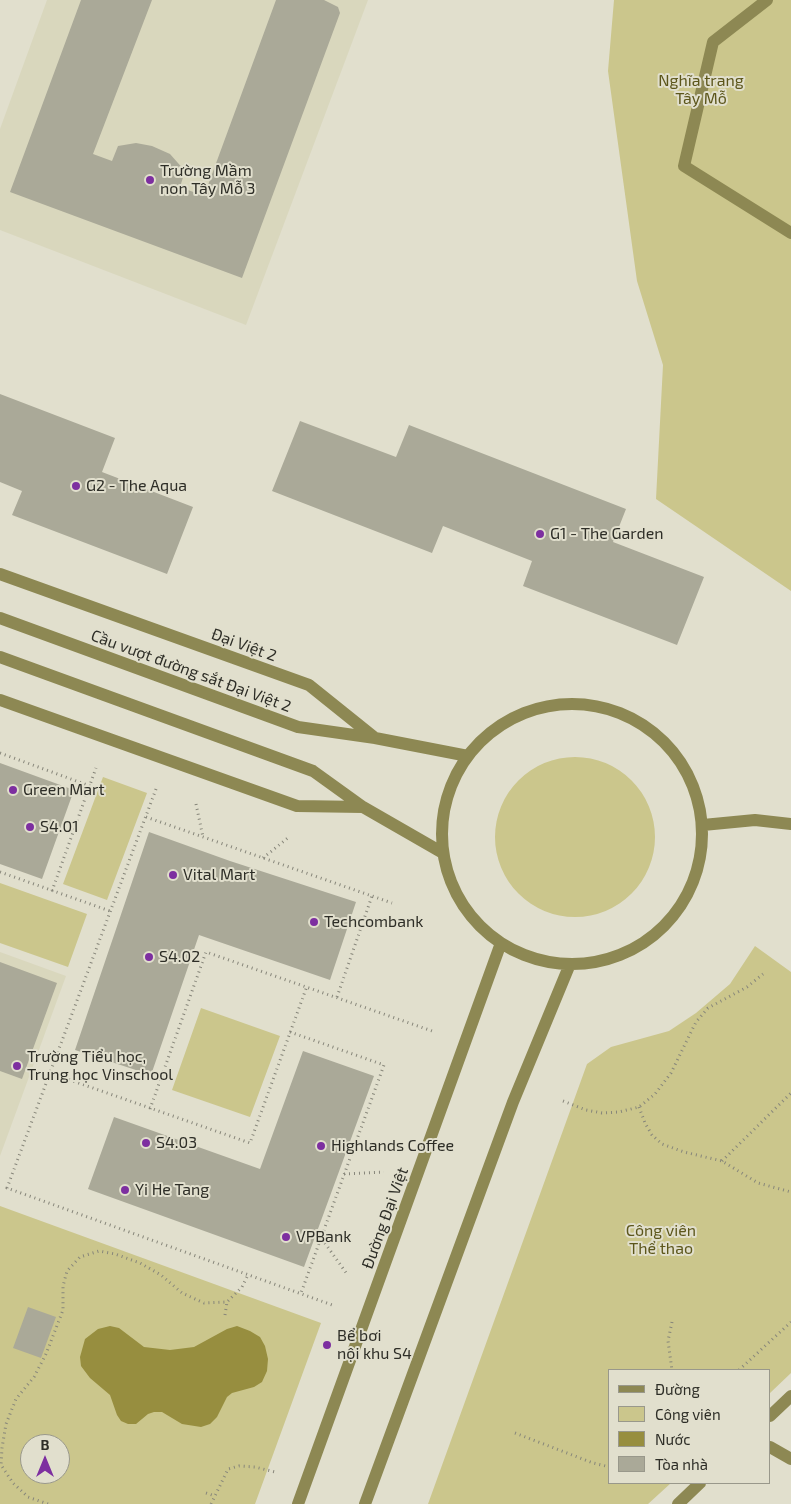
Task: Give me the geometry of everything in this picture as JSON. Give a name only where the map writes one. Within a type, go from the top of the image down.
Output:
[{"type":"street","points":[[767,0],[713,42],[684,166],[791,233]]},
{"type":"street","name":"Đại Việt 2","points":[[0,574],[309,685],[375,738],[468,756]]},
{"type":"street","name":"Cầu vượt đường sắt Đại Việt 2","points":[[0,618],[298,727],[375,738]]},
{"type":"street","points":[[0,657],[313,771],[363,807],[443,853]]},
{"type":"street","points":[[0,700],[298,806],[363,807]]},
{"type":"street","points":[[572,704],[612,710],[648,727],[677,755],[696,790],[703,825],[704,831],[698,872],[679,910],[649,939],[612,958],[570,964],[539,959],[523,954],[502,943],[474,919],[454,888],[443,853],[442,819],[451,786],[468,756],[496,728],[532,710],[572,704]]},
{"type":"street","points":[[703,825],[755,820],[791,824]]},
{"type":"street","name":"Đường Đại Việt","points":[[298,1504],[502,943]]},
{"type":"street","points":[[365,1504],[513,1102],[570,964]]},
{"type":"street","points":[[771,1415],[791,1396]]},
{"type":"street","points":[[771,1448],[791,1459]]},
{"type":"street","points":[[678,1504],[699,1484]]},
{"type":"path","points":[[0,753],[90,786]]},
{"type":"path","points":[[52,890],[96,768]]},
{"type":"path","points":[[156,789],[7,1188],[335,1306]]},
{"type":"path","points":[[196,804],[203,837]]},
{"type":"path","points":[[146,817],[392,903]]},
{"type":"path","points":[[263,858],[289,837]]},
{"type":"path","points":[[0,872],[110,911]]},
{"type":"path","points":[[337,996],[372,896]]},
{"type":"path","points":[[150,1109],[206,952],[337,996],[435,1032]]},
{"type":"path","points":[[563,1101],[586,1110],[602,1113],[619,1112],[639,1107],[655,1094],[671,1073],[696,1022],[708,1008],[747,987],[762,974]]},
{"type":"path","points":[[50,1073],[250,1143],[307,986]]},
{"type":"path","points":[[290,1032],[384,1065],[301,1294]]},
{"type":"path","points":[[722,1161],[791,1093]]},
{"type":"path","points":[[639,1107],[652,1135],[662,1144],[684,1152],[722,1161],[758,1183],[791,1192]]},
{"type":"path","points":[[344,1174],[384,1172]]},
{"type":"path","points":[[321,1239],[347,1274]]},
{"type":"path","points":[[48,1504],[28,1497],[13,1483],[1,1465],[2,1448],[6,1424],[16,1399],[34,1377],[46,1354],[63,1310],[63,1286],[67,1270],[80,1257],[99,1252],[115,1254],[154,1271],[182,1293],[204,1303],[227,1302]]},
{"type":"path","points":[[225,1315],[227,1302],[242,1287],[248,1274]]},
{"type":"path","points":[[672,1322],[668,1341],[672,1369]]},
{"type":"path","points":[[740,1369],[791,1322]]},
{"type":"path","points":[[515,1433],[593,1463],[608,1467]]},
{"type":"path","points":[[211,1504],[228,1469],[239,1466],[255,1467],[275,1472]]},
{"type":"path","points":[[206,1493],[215,1496]]},
{"type":"shaded area","name":"Trường Mầm non Tây Mỗ 3","points":[[47,0],[368,0],[246,325],[0,230],[0,129]]},
{"type":"shaded area","name":"Trường Tiểu học, Trung học Vinschool","points":[[0,952],[66,976],[0,1156]]},
{"type":"green space","name":"Nghĩa trang Tây Mỗ","points":[[614,0],[791,0],[791,591],[656,499],[663,365],[637,281],[608,71]]},
{"type":"green space","points":[[583,757],[613,766],[632,780],[642,792],[649,806],[654,821],[654,853],[649,868],[642,882],[632,894],[620,904],[598,914],[583,917],[567,917],[552,914],[530,904],[508,882],[496,853],[495,829],[498,814],[508,792],[530,770],[559,758]]},
{"type":"green space","points":[[103,777],[147,793],[107,900],[63,884]]},
{"type":"green space","points":[[0,883],[87,914],[68,967],[0,943]]},
{"type":"green space","name":"Công viên Thể thao","points":[[755,946],[791,972],[791,1373],[771,1392],[771,1369],[608,1369],[608,1484],[670,1484],[648,1504],[428,1504],[587,1064],[611,1047],[669,1031],[696,1013],[730,984]]},
{"type":"green space","points":[[201,1008],[280,1036],[250,1117],[172,1090]]},
{"type":"green space","points":[[0,1206],[321,1323],[255,1504],[0,1504]]},
{"type":"water","points":[[110,1326],[119,1328],[144,1347],[170,1350],[194,1347],[227,1329],[237,1326],[260,1337],[265,1346],[268,1359],[267,1371],[262,1382],[254,1387],[232,1393],[227,1397],[217,1417],[210,1424],[201,1427],[182,1424],[162,1412],[154,1412],[148,1414],[136,1424],[128,1424],[121,1421],[117,1415],[110,1395],[90,1378],[81,1366],[80,1357],[85,1339],[98,1329]]},
{"type":"building","points":[[81,0],[152,0],[93,154],[112,161],[118,146],[136,143],[152,146],[170,154],[185,171],[180,187],[204,196],[276,0],[324,0],[338,7],[340,13],[242,278],[10,192]]},
{"type":"building","name":"G2 - The Aqua","points":[[0,394],[115,438],[102,472],[193,507],[167,574],[12,515],[22,491],[0,482]]},
{"type":"building","name":"G1 - The Garden","points":[[300,421],[396,457],[409,425],[626,509],[613,542],[704,577],[677,645],[523,586],[532,561],[443,526],[432,553],[272,491]]},
{"type":"building","name":"S4.01","points":[[0,763],[74,790],[42,879],[0,864]]},
{"type":"building","name":"S4.02","points":[[149,832],[230,861],[356,902],[330,980],[199,935],[151,1075],[75,1050]]},
{"type":"building","name":"Trường Tiểu học, Trung học Vinschool","points":[[0,962],[57,983],[22,1079],[0,1071]]},
{"type":"building","name":"S4.03","points":[[303,1051],[374,1076],[304,1267],[88,1189],[114,1117],[260,1169]]},
{"type":"building","points":[[28,1307],[56,1317],[41,1358],[13,1348]]},
{"type":"place","name":"Trường Mầm non Tây Mỗ 3","points":[[150,180]]},
{"type":"place","name":"G2 - The Aqua","points":[[76,486]]},
{"type":"place","name":"G1 - The Garden","points":[[540,534]]},
{"type":"place","name":"Green Mart","points":[[13,790]]},
{"type":"place","name":"S4.01","points":[[30,827]]},
{"type":"place","name":"Vital Mart","points":[[173,875]]},
{"type":"place","name":"Techcombank","points":[[314,922]]},
{"type":"place","name":"S4.02","points":[[149,957]]},
{"type":"place","name":"Trường Tiểu học, Trung học Vinschool","points":[[17,1066]]},
{"type":"place","name":"S4.03","points":[[146,1143]]},
{"type":"place","name":"Highlands Coffee","points":[[321,1146]]},
{"type":"place","name":"Yi He Tang","points":[[125,1190]]},
{"type":"place","name":"VPBank","points":[[286,1237]]},
{"type":"place","name":"Bể bơi nội khu S4","points":[[327,1345]]}]
